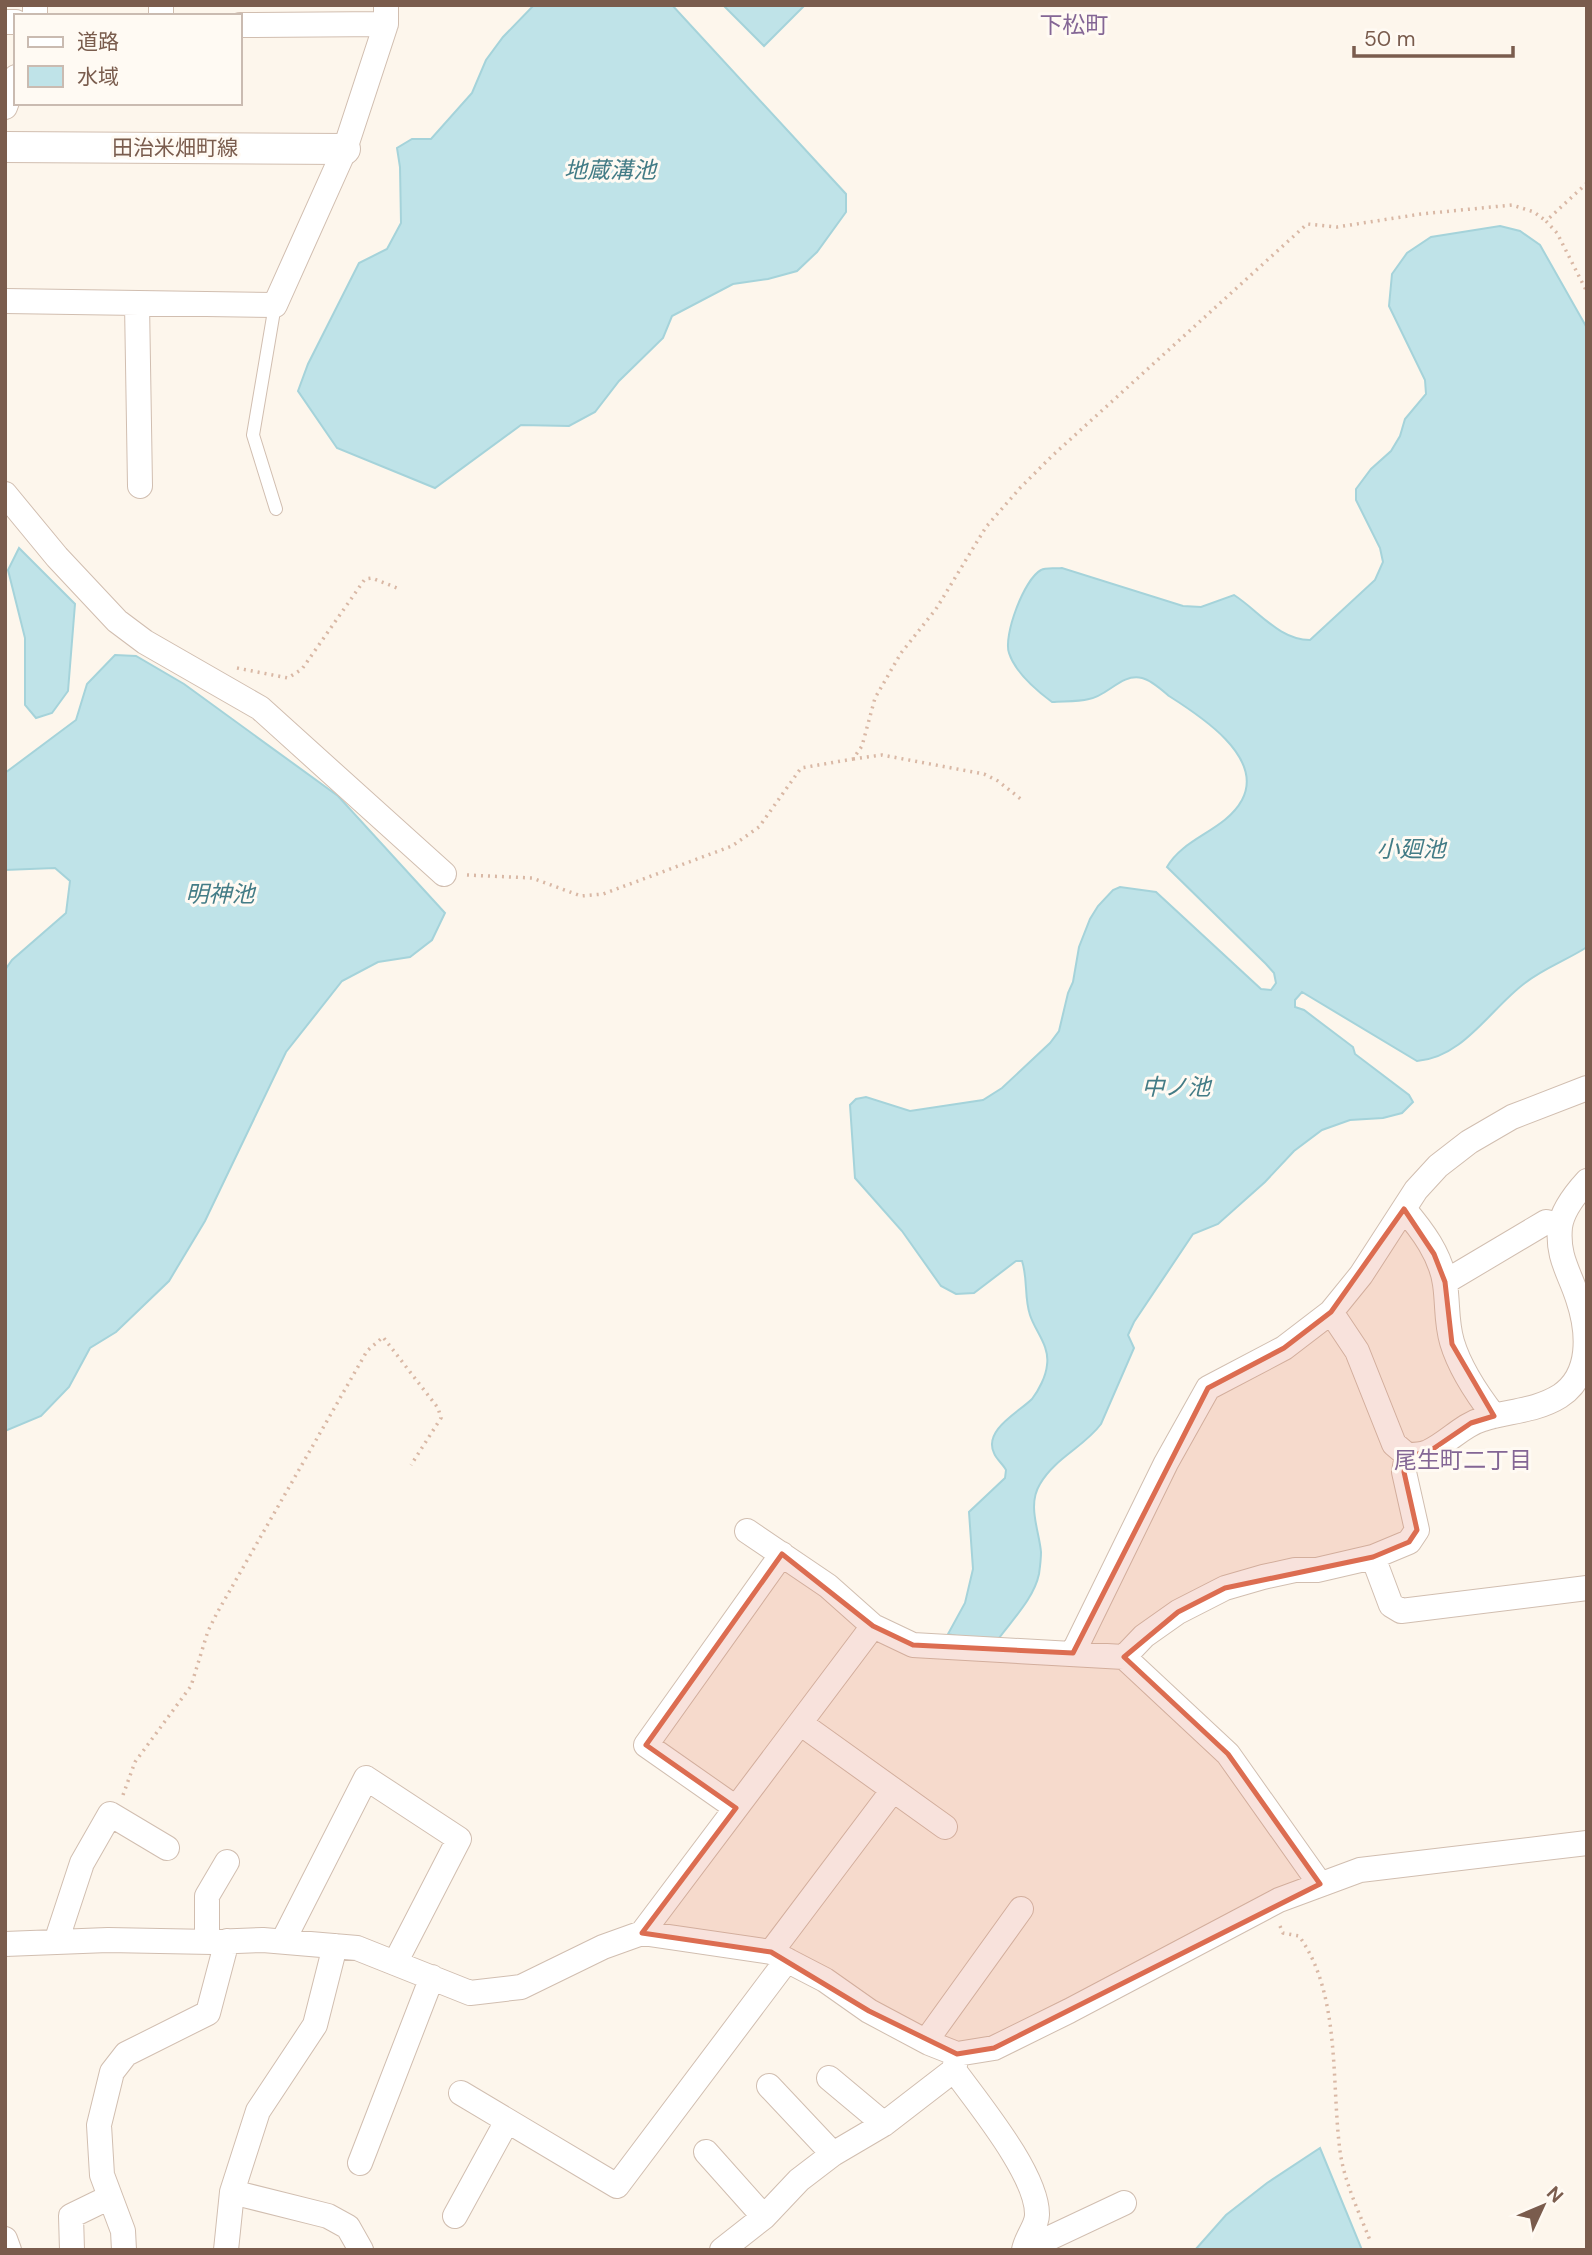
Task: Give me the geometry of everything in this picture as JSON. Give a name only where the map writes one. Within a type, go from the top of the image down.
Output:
[{"type":"street","points":[[5,301],[275,305],[345,149],[386,15],[242,24]]},
{"type":"street","points":[[5,107],[14,82]]},
{"type":"street","name":"田治米畑町線","points":[[5,147],[345,149]]},
{"type":"street","points":[[138,303],[140,486]]},
{"type":"street","points":[[5,494],[57,557],[117,621],[145,642],[260,708],[444,874]]},
{"type":"street","points":[[1073,1653],[1166,1463],[1208,1388],[1284,1348],[1331,1312],[1362,1275],[1416,1190],[1438,1166],[1469,1142],[1512,1117],[1587,1088]]},
{"type":"street","points":[[1331,1312],[1357,1351],[1394,1444],[1407,1455],[1427,1453],[1471,1423],[1536,1406],[1560,1396],[1577,1381],[1585,1361],[1585,1331],[1578,1297],[1569,1280],[1561,1254],[1560,1225],[1569,1205],[1587,1181]]},
{"type":"street","points":[[1404,1209],[1422,1231],[1445,1282],[1446,1318],[1452,1344],[1478,1396],[1494,1416]]},
{"type":"street","points":[[1445,1282],[1546,1222],[1560,1225]]},
{"type":"street","points":[[1124,1657],[1144,1636],[1178,1612],[1225,1588],[1295,1570],[1317,1570],[1373,1557],[1409,1542],[1417,1530],[1404,1472],[1407,1455]]},
{"type":"street","points":[[747,1531],[828,1586],[873,1626],[913,1645],[1124,1657],[1228,1754],[1320,1884]]},
{"type":"street","points":[[736,1808],[646,1745],[782,1554]]},
{"type":"street","points":[[1373,1557],[1391,1605],[1401,1611],[1587,1588]]},
{"type":"street","points":[[642,1933],[873,1626]]},
{"type":"street","points":[[800,1723],[944,1827]]},
{"type":"street","points":[[283,1941],[366,1778],[459,1839],[395,1962]]},
{"type":"street","points":[[461,2093],[617,2186],[893,1790]]},
{"type":"street","points":[[56,1941],[82,1863],[110,1814],[167,1848]]},
{"type":"street","points":[[722,2250],[764,2217],[799,2179],[833,2154],[884,2124],[955,2062],[994,2048],[1069,2011],[1270,1905],[1360,1870],[1587,1843]]},
{"type":"street","points":[[124,2250],[123,2231],[102,2175],[99,2125],[113,2072],[126,2054],[208,2012],[217,1941],[207,1896],[227,1862]]},
{"type":"street","points":[[926,2041],[1021,1909]]},
{"type":"street","points":[[5,1944],[108,1940],[283,1941],[358,1948],[470,1993],[521,1987],[603,1947],[642,1933],[779,1956],[825,1980],[869,2011],[926,2041],[955,2062],[1011,2148],[1032,2191],[1038,2216],[1025,2241],[1024,2250]]},
{"type":"street","points":[[226,2250],[232,2192],[258,2111],[314,2025],[335,1946]]},
{"type":"street","points":[[360,2163],[432,1977]]},
{"type":"street","points":[[829,2078],[884,2124]]},
{"type":"street","points":[[769,2086],[833,2154]]},
{"type":"street","points":[[455,2216],[507,2121]]},
{"type":"street","points":[[706,2151],[764,2217]]},
{"type":"street","points":[[232,2192],[328,2216],[348,2227],[361,2250]]},
{"type":"street","points":[[72,2250],[71,2217],[110,2197]]},
{"type":"street","points":[[1024,2250],[1124,2203]]},
{"type":"street","points":[[5,2239],[9,2250]]},
{"type":"lane","points":[[275,305],[253,435],[276,509]]},
{"type":"path","points":[[1546,221],[1587,183]]},
{"type":"path","points":[[853,759],[862,746],[875,698],[901,653],[936,609],[986,527],[1052,456],[1307,224],[1336,227],[1421,214],[1512,205],[1534,212],[1557,233],[1587,292]]},
{"type":"path","points":[[234,667],[288,678],[296,675],[365,579],[372,578],[397,588]]},
{"type":"path","points":[[444,874],[532,878],[581,896],[603,894],[732,845],[759,827],[801,768],[882,755],[984,774],[998,781],[1021,800]]},
{"type":"path","points":[[110,1814],[122,1796],[135,1762],[191,1686],[208,1631],[223,1601],[366,1351],[383,1336],[438,1408],[441,1418],[411,1465]]},
{"type":"path","points":[[1270,1905],[1283,1933],[1299,1936],[1309,1950],[1326,1999],[1340,2154],[1371,2243]]},
{"type":"highlighted area","points":[[1404,1209],[1434,1254],[1445,1282],[1452,1344],[1494,1416],[1471,1423],[1427,1453],[1407,1455],[1404,1472],[1417,1530],[1409,1542],[1373,1557],[1225,1588],[1178,1612],[1124,1657],[1228,1754],[1320,1884],[994,2048],[957,2054],[869,2011],[771,1952],[642,1933],[736,1808],[646,1745],[782,1554],[873,1626],[913,1645],[1073,1653],[1208,1388],[1284,1348],[1331,1312]]},
{"type":"water","name":"地蔵溝池","points":[[534,5],[672,5],[846,194],[846,212],[817,252],[797,271],[733,284],[672,316],[663,338],[619,381],[595,412],[569,426],[521,425],[435,488],[337,448],[298,391],[308,364],[359,263],[387,249],[401,223],[397,148],[412,139],[431,139],[472,93],[486,60],[503,37]]},
{"type":"water","points":[[723,5],[805,5],[764,46]]},
{"type":"water","name":"小廻池","points":[[1500,226],[1520,231],[1540,245],[1587,328],[1587,947],[1525,983],[1462,1042],[1433,1058],[1417,1061],[1302,992],[1295,1000],[1295,1007],[1304,1010],[1353,1047],[1355,1054],[1409,1095],[1413,1102],[1402,1113],[1383,1118],[1350,1120],[1322,1130],[1294,1151],[1265,1182],[1218,1224],[1193,1234],[1134,1322],[1128,1335],[1134,1348],[1101,1424],[1053,1467],[1036,1492],[1034,1509],[1041,1560],[1039,1574],[1028,1600],[999,1638],[948,1634],[965,1603],[973,1569],[969,1512],[1005,1478],[1006,1470],[994,1453],[993,1437],[1004,1422],[1032,1399],[1037,1391],[1044,1378],[1046,1351],[1028,1308],[1022,1261],[1016,1261],[974,1293],[956,1294],[941,1286],[902,1231],[855,1178],[850,1105],[856,1099],[866,1097],[910,1111],[983,1100],[1002,1088],[1050,1043],[1059,1031],[1073,982],[1079,947],[1090,919],[1113,890],[1120,887],[1156,892],[1261,989],[1271,990],[1276,983],[1274,973],[1266,964],[1167,867],[1184,848],[1235,811],[1242,800],[1247,784],[1245,768],[1237,753],[1196,714],[1142,678],[1128,679],[1089,699],[1052,702],[1021,674],[1009,653],[1009,634],[1016,608],[1034,575],[1043,569],[1062,568],[1183,606],[1201,607],[1234,595],[1279,630],[1299,639],[1310,640],[1375,580],[1383,562],[1380,548],[1356,500],[1356,489],[1371,469],[1391,451],[1400,436],[1405,419],[1426,394],[1425,380],[1389,306],[1392,274],[1407,253],[1431,237]]},
{"type":"water","points":[[19,548],[75,604],[68,691],[52,713],[36,718],[25,705],[25,638],[8,570]]},
{"type":"water","name":"明神池","points":[[115,655],[136,656],[184,684],[338,796],[445,913],[432,940],[410,957],[378,962],[342,981],[286,1052],[205,1221],[169,1281],[116,1332],[90,1348],[69,1387],[41,1416],[5,1431],[5,970],[12,960],[66,913],[70,881],[55,868],[5,870],[5,773],[76,720],[87,684]]},
{"type":"water","points":[[1320,2148],[1362,2250],[1195,2250],[1226,2215],[1267,2183]]},
{"type":"district","name":"下松町","points":[[1074,25]]},
{"type":"district","name":"尾生町二丁目","points":[[1463,1460]]},
{"type":"water label","name":"中ノ池","points":[[1176,1087]]}]
